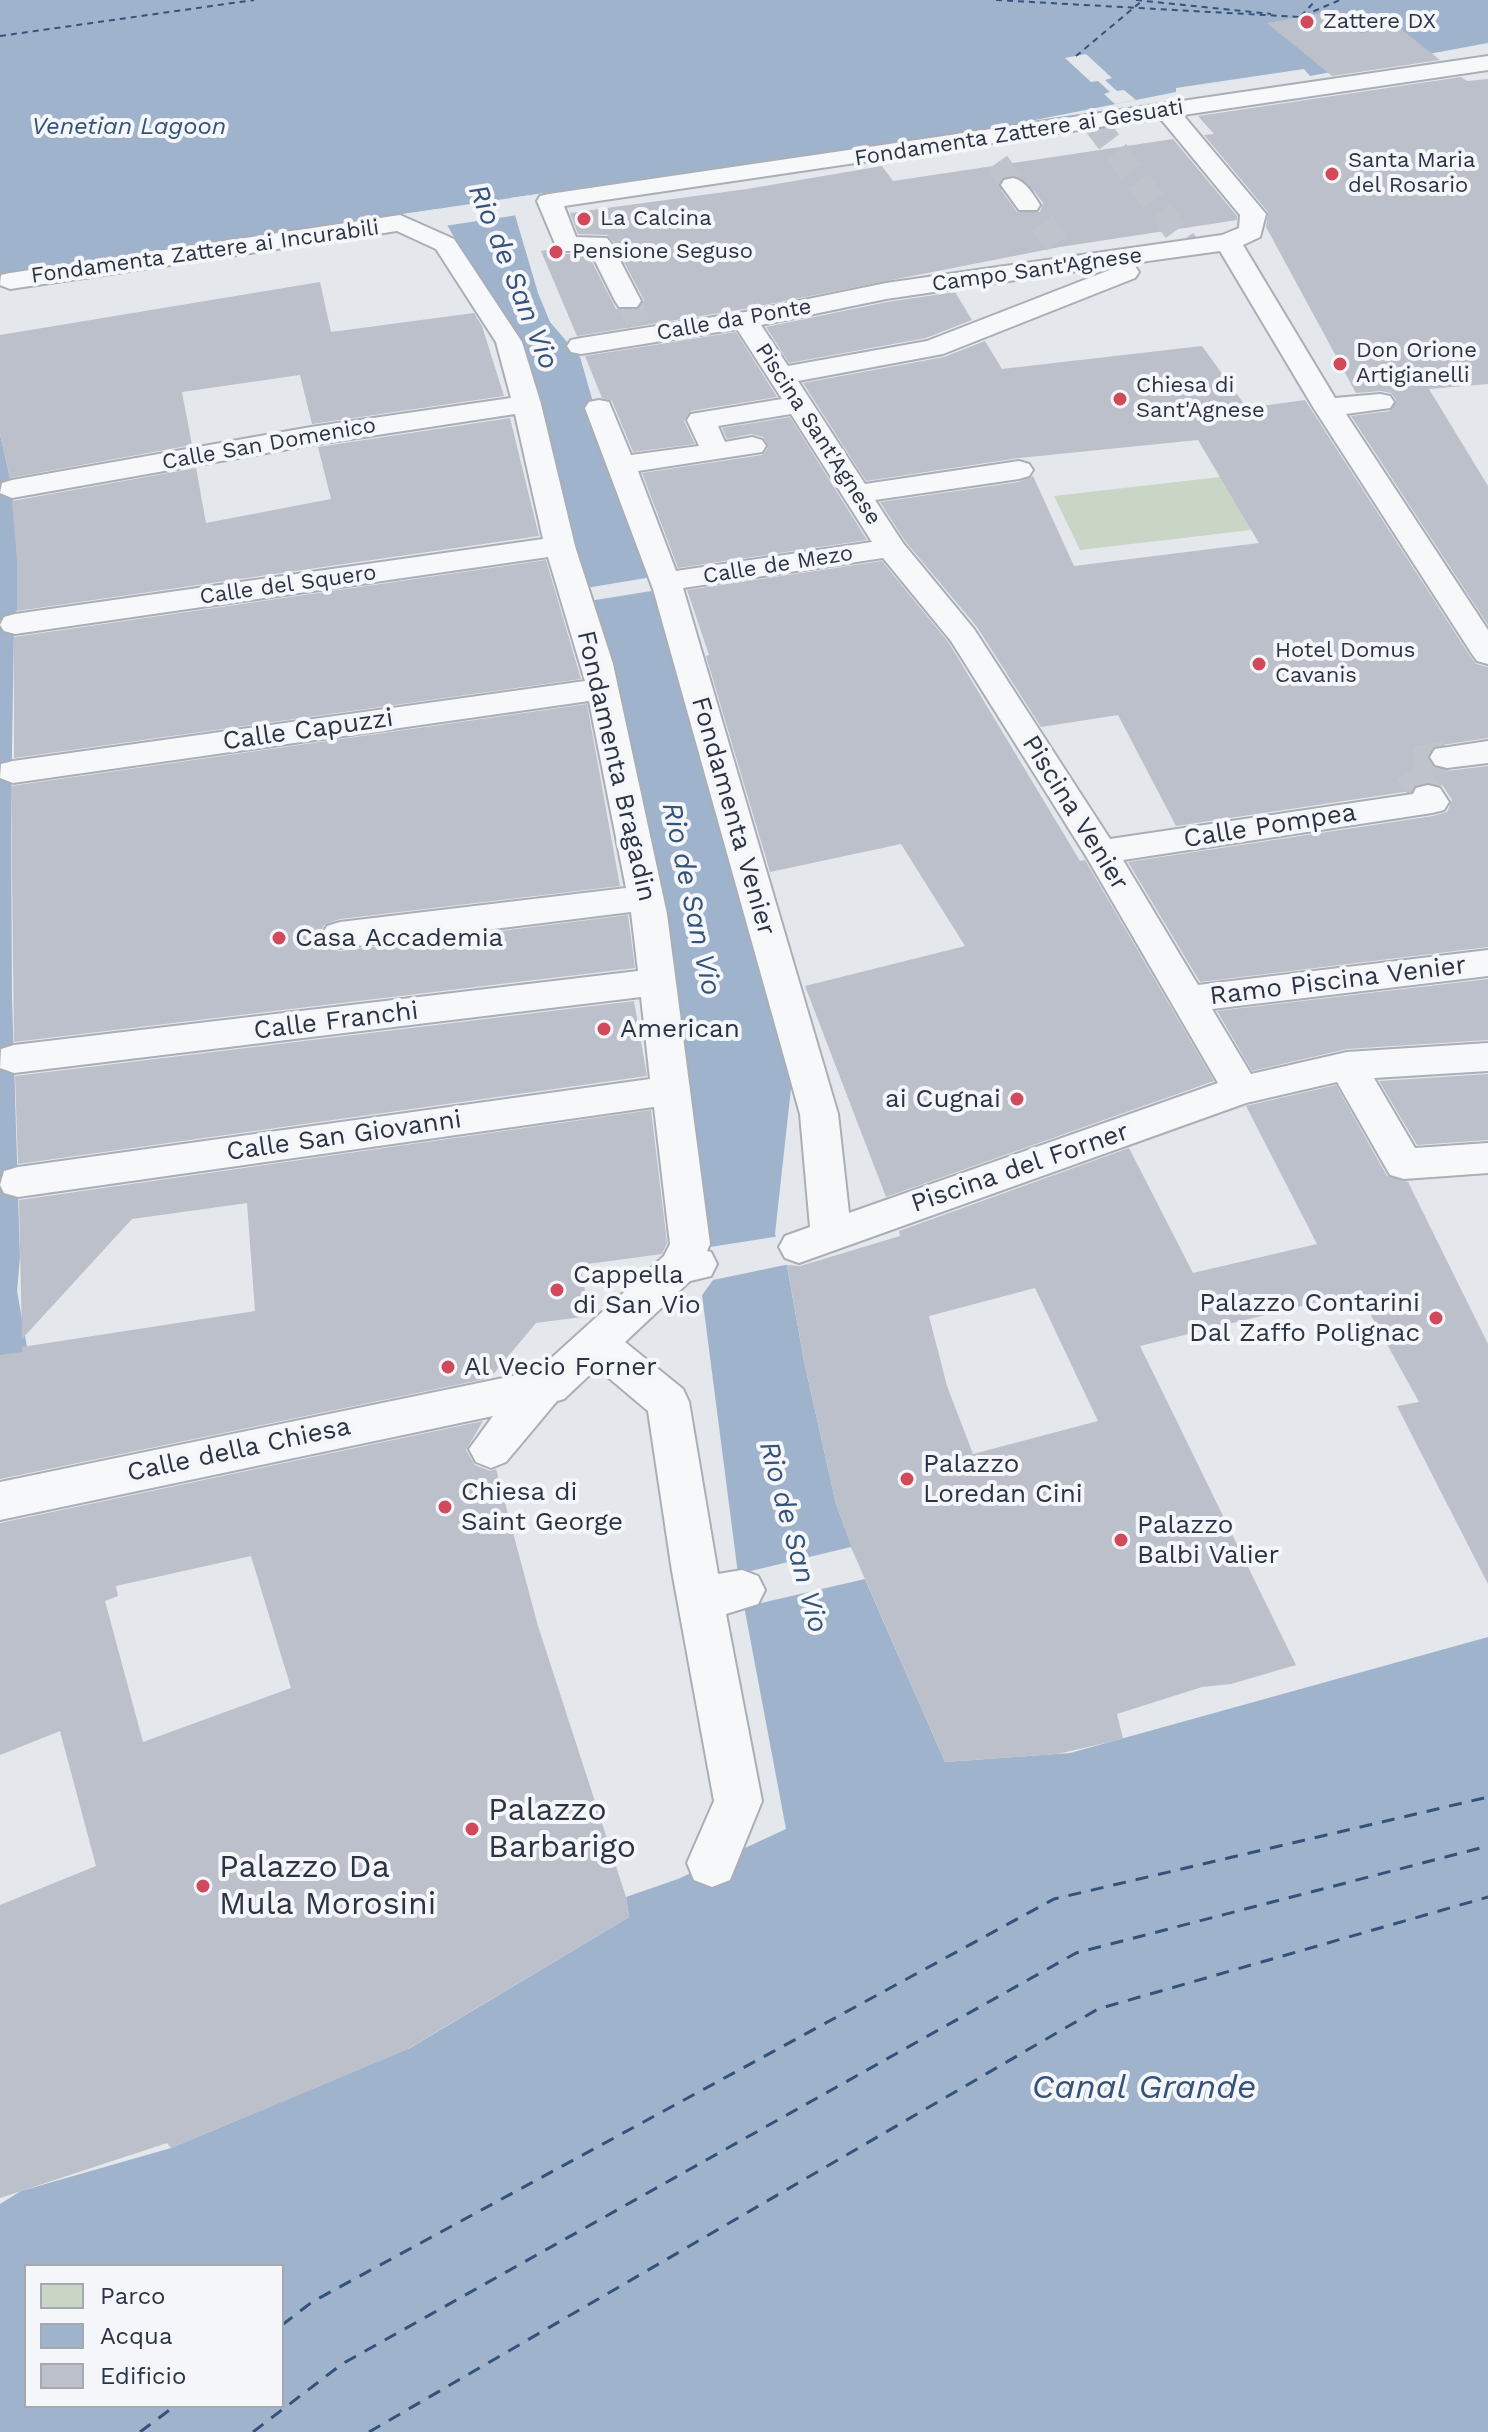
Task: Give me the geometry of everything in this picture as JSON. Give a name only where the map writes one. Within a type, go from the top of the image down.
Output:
[{"type":"street","name":"Fondamenta Zattere ai Gesuati","points":[[628,301],[598,243],[567,246],[549,201],[979,138],[1174,119],[1488,63]]},
{"type":"street","points":[[1174,119],[1253,214],[1240,237],[1325,403],[1476,616],[1488,654]]},
{"type":"street","points":[[979,138],[997,163]]},
{"type":"street","name":"Fondamenta Zattere ai Incurabili","points":[[10,281],[400,223]]},
{"type":"street","name":"Fondamenta Bragadin","points":[[400,223],[445,244],[509,342],[527,404],[560,546],[602,689],[645,898],[690,1244],[688,1265],[596,1343]]},
{"type":"street","name":"Campo Sant'Agnese","points":[[886,291],[1067,256],[1189,248],[1240,237]]},
{"type":"street","name":"Campo Sant'Agnese","points":[[783,375],[933,348],[1189,248]]},
{"type":"street","name":"Calle da Ponte","points":[[581,346],[745,320],[886,291]]},
{"type":"street","name":"Piscina Sant'Agnese","points":[[745,320],[891,548]]},
{"type":"street","points":[[1325,403],[1380,402]]},
{"type":"street","name":"Calle San Domenico","points":[[12,489],[311,436],[527,404]]},
{"type":"street","points":[[716,452],[701,420],[801,404]]},
{"type":"street","name":"Fondamenta Venier","points":[[599,408],[665,582],[819,1114],[815,1240]]},
{"type":"street","points":[[619,465],[752,446]]},
{"type":"street","points":[[857,494],[1019,470]]},
{"type":"street","name":"Calle del Squero","points":[[15,624],[560,546]]},
{"type":"street","name":"Calle de Mezo","points":[[665,582],[891,548]]},
{"type":"street","name":"Piscina Venier","points":[[891,548],[963,636],[1101,852],[1241,1090]]},
{"type":"street","name":"Calle Capuzzi","points":[[13,772],[602,689]]},
{"type":"street","points":[[1447,757],[1488,752]]},
{"type":"street","name":"Calle Pompea","points":[[1101,852],[1432,802],[1428,796]]},
{"type":"street","points":[[340,935],[645,898]]},
{"type":"street","name":"Ramo Piscina Venier","points":[[1188,999],[1488,963]]},
{"type":"street","name":"Calle Franchi","points":[[14,1059],[657,982]]},
{"type":"street","name":"Piscina del Forner","points":[[815,1240],[1241,1090],[1347,1066],[1488,1057]]},
{"type":"street","points":[[1347,1066],[1404,1164],[1488,1158]]},
{"type":"street","name":"Calle San Giovanni","points":[[18,1182],[671,1090]]},
{"type":"street","points":[[491,1449],[542,1388],[549,1386],[596,1343],[668,1402],[722,1594],[738,1801],[712,1863]]},
{"type":"street","name":"Calle della Chiesa","points":[[0,1501],[347,1426],[542,1388]]},
{"type":"green space","points":[[1229,476],[1260,529],[1080,550],[1054,496]]},
{"type":"water","name":"Canal Grande","points":[[0,0],[1488,0],[1488,43],[1310,76],[1304,69],[1176,88],[1176,92],[1010,125],[510,198],[538,293],[550,322],[580,357],[610,461],[661,592],[794,1061],[775,1234],[787,1266],[804,1361],[836,1504],[857,1561],[945,1762],[1070,1753],[1488,1637],[1488,2432],[0,2432],[0,2204],[21,2191],[171,2148],[410,2048],[629,1917],[626,1897],[678,1879],[786,1829],[738,1574],[702,1295],[713,1279],[673,1014],[499,316],[438,209],[0,274]]},
{"type":"water","points":[[0,434],[12,487],[18,555],[11,811],[12,998],[20,1257],[17,1291],[27,1347],[0,1428]]},
{"type":"pier","points":[[1086,54],[1112,78],[1105,80],[1117,91],[1124,90],[1136,100],[1115,104],[1104,94],[1110,92],[1098,81],[1091,82],[1065,58]]},
{"type":"pier","points":[[545,193],[547,197],[515,201],[518,215],[444,226],[436,213],[398,219],[396,215]]},
{"type":"pier","points":[[658,576],[664,589],[583,602],[580,589]]},
{"type":"pier","points":[[780,1236],[790,1264],[713,1280],[702,1295],[701,1290],[709,1279],[704,1248]]},
{"type":"pier","points":[[851,1547],[865,1579],[744,1607],[738,1574]]},
{"type":"building","points":[[1333,11],[1361,33],[1397,26],[1440,60],[1332,76],[1267,23]]},
{"type":"building","points":[[1461,77],[1467,81],[1488,79],[1488,384],[1429,389],[1488,486],[1488,625],[1351,416],[1390,411],[1396,400],[1391,393],[1381,391],[1356,393],[1266,227],[1268,212],[1204,135],[1214,134],[1198,116]]},
{"type":"building","points":[[1173,139],[1237,216],[1237,220],[1060,247],[744,309],[577,336],[541,251],[554,249],[558,254],[588,254],[616,309],[637,310],[644,300],[613,241],[607,235],[578,234],[570,213],[747,189],[882,166],[893,181]],"holes":[[[1014,175],[1043,203],[1040,212],[1017,212],[999,187],[1001,178]]]},
{"type":"building","points":[[320,282],[331,332],[474,313],[482,326],[504,396],[312,424],[300,375],[182,392],[192,445],[10,478],[0,434],[0,335]]},
{"type":"building","points":[[955,292],[972,320],[926,338],[789,363],[766,327],[887,302]]},
{"type":"building","points":[[736,332],[777,397],[691,411],[684,421],[695,444],[633,452],[612,401],[602,398],[585,356]]},
{"type":"building","points":[[985,341],[1002,369],[1202,346],[1247,408],[1305,400],[1470,656],[1476,664],[1488,667],[1488,738],[1435,746],[1427,755],[1432,767],[1446,771],[1488,766],[1488,947],[1200,982],[1128,862],[1433,816],[1447,812],[1452,800],[1443,786],[1427,782],[1415,785],[1411,791],[1176,826],[1118,715],[1041,727],[977,627],[905,541],[880,502],[1019,482],[1033,476],[1074,566],[1259,543],[1198,440],[1019,458],[866,481],[803,383],[944,357]]},
{"type":"building","points":[[790,417],[867,540],[678,568],[642,473],[762,455],[768,448],[763,437],[751,434],[727,439],[722,428]]},
{"type":"building","points":[[510,418],[539,536],[17,611],[12,501],[196,468],[206,523],[331,499],[318,447]]},
{"type":"building","points":[[546,560],[581,679],[14,758],[14,637]]},
{"type":"building","points":[[882,561],[949,643],[1080,861],[1085,860],[1214,1081],[886,1197],[805,986],[965,946],[901,844],[770,872],[706,656],[709,655],[687,590]]},
{"type":"building","points":[[587,704],[620,886],[340,919],[324,925],[319,936],[326,947],[340,951],[628,915],[635,968],[14,1042],[11,786]]},
{"type":"building","points":[[1488,979],[1488,1040],[1347,1049],[1252,1071],[1217,1011]]},
{"type":"building","points":[[634,1001],[647,1076],[18,1164],[15,1076]]},
{"type":"building","points":[[1488,1074],[1488,1140],[1417,1145],[1379,1081]]},
{"type":"building","points":[[1336,1085],[1387,1176],[1408,1182],[1488,1344],[1488,1584],[1397,1406],[1419,1402],[1358,1292],[1140,1346],[1296,1665],[1231,1684],[1202,1687],[1117,1714],[1123,1739],[1057,1754],[945,1762],[852,1549],[836,1504],[804,1361],[787,1265],[800,1266],[900,1236],[899,1231],[1129,1148],[1193,1273],[1317,1244],[1246,1106]],"holes":[[[1035,1288],[1098,1421],[973,1454],[947,1386],[929,1316]]]},
{"type":"building","points":[[651,1110],[667,1243],[662,1254],[580,1265],[590,1316],[536,1323],[490,1378],[0,1479],[0,1355],[22,1352],[22,1347],[255,1311],[247,1203],[132,1219],[22,1339],[19,1200]]},
{"type":"building","points":[[483,1421],[466,1450],[475,1465],[490,1471],[496,1469],[538,1626],[626,1897],[629,1917],[406,2050],[171,2148],[167,2143],[0,2198],[0,1905],[96,1866],[60,1731],[0,1755],[0,1523]],"holes":[[[251,1556],[291,1688],[143,1742],[105,1601],[118,1596],[116,1586]]]},
{"type":"ferry route","points":[[0,36],[254,0]]},
{"type":"ferry route","points":[[996,0],[1134,8]]},
{"type":"ferry route","points":[[1136,0],[1142,1]]},
{"type":"ferry route","points":[[1301,16],[1316,0]]},
{"type":"ferry route","points":[[1134,8],[1300,17],[1340,0]]},
{"type":"ferry route","points":[[1134,8],[1142,1]]},
{"type":"ferry route","points":[[1142,1],[1271,14]]},
{"type":"ferry route","points":[[1076,56],[1134,8]]},
{"type":"ferry route","points":[[284,2323],[312,2302],[1054,1899],[1488,1797]]},
{"type":"ferry route","points":[[253,2432],[342,2364],[1076,1953],[1488,1846]]},
{"type":"ferry route","points":[[369,2432],[1098,2009],[1488,1897]]},
{"type":"ferry route","points":[[140,2432],[172,2408]]},
{"type":"tunnel","points":[[1094,122],[1189,248]]},
{"type":"tunnel","points":[[997,163],[1013,185]]},
{"type":"tunnel","points":[[1042,223],[1060,247]]},
{"type":"tunnel","points":[[628,301],[645,336]]},
{"type":"tunnel","points":[[1428,796],[1406,764],[1447,757]]},
{"type":"place","name":"Zattere DX","points":[[1307,22]]},
{"type":"place","name":"Santa Maria del Rosario","points":[[1332,174]]},
{"type":"place","name":"La Calcina","points":[[584,219]]},
{"type":"place","name":"Pensione Seguso","points":[[556,252]]},
{"type":"place","name":"Don Orione Artigianelli","points":[[1340,364]]},
{"type":"place","name":"Chiesa di Sant'Agnese","points":[[1120,399]]},
{"type":"place","name":"Hotel Domus Cavanis","points":[[1259,664]]},
{"type":"place","name":"Casa Accademia","points":[[279,938]]},
{"type":"place","name":"American","points":[[604,1029]]},
{"type":"place","name":"ai Cugnai","points":[[1017,1099]]},
{"type":"place","name":"Cappella di San Vio","points":[[557,1290]]},
{"type":"place","name":"Palazzo Contarini Dal Zaffo Polignac","points":[[1436,1318]]},
{"type":"place","name":"Al Vecio Forner","points":[[448,1367]]},
{"type":"place","name":"Palazzo Loredan Cini","points":[[907,1479]]},
{"type":"place","name":"Chiesa di Saint George","points":[[445,1507]]},
{"type":"place","name":"Palazzo Balbi Valier","points":[[1121,1540]]},
{"type":"place","name":"Palazzo Barbarigo","points":[[472,1829]]},
{"type":"place","name":"Palazzo Da Mula Morosini","points":[[203,1886]]},
{"type":"water label","name":"Venetian Lagoon","points":[[129,127]]},
{"type":"water label","name":"Rio de San Vio","points":[[513,277]]},
{"type":"water label","name":"Rio de San Vio","points":[[691,899]]},
{"type":"water label","name":"Rio de San Vio","points":[[793,1537]]}]
